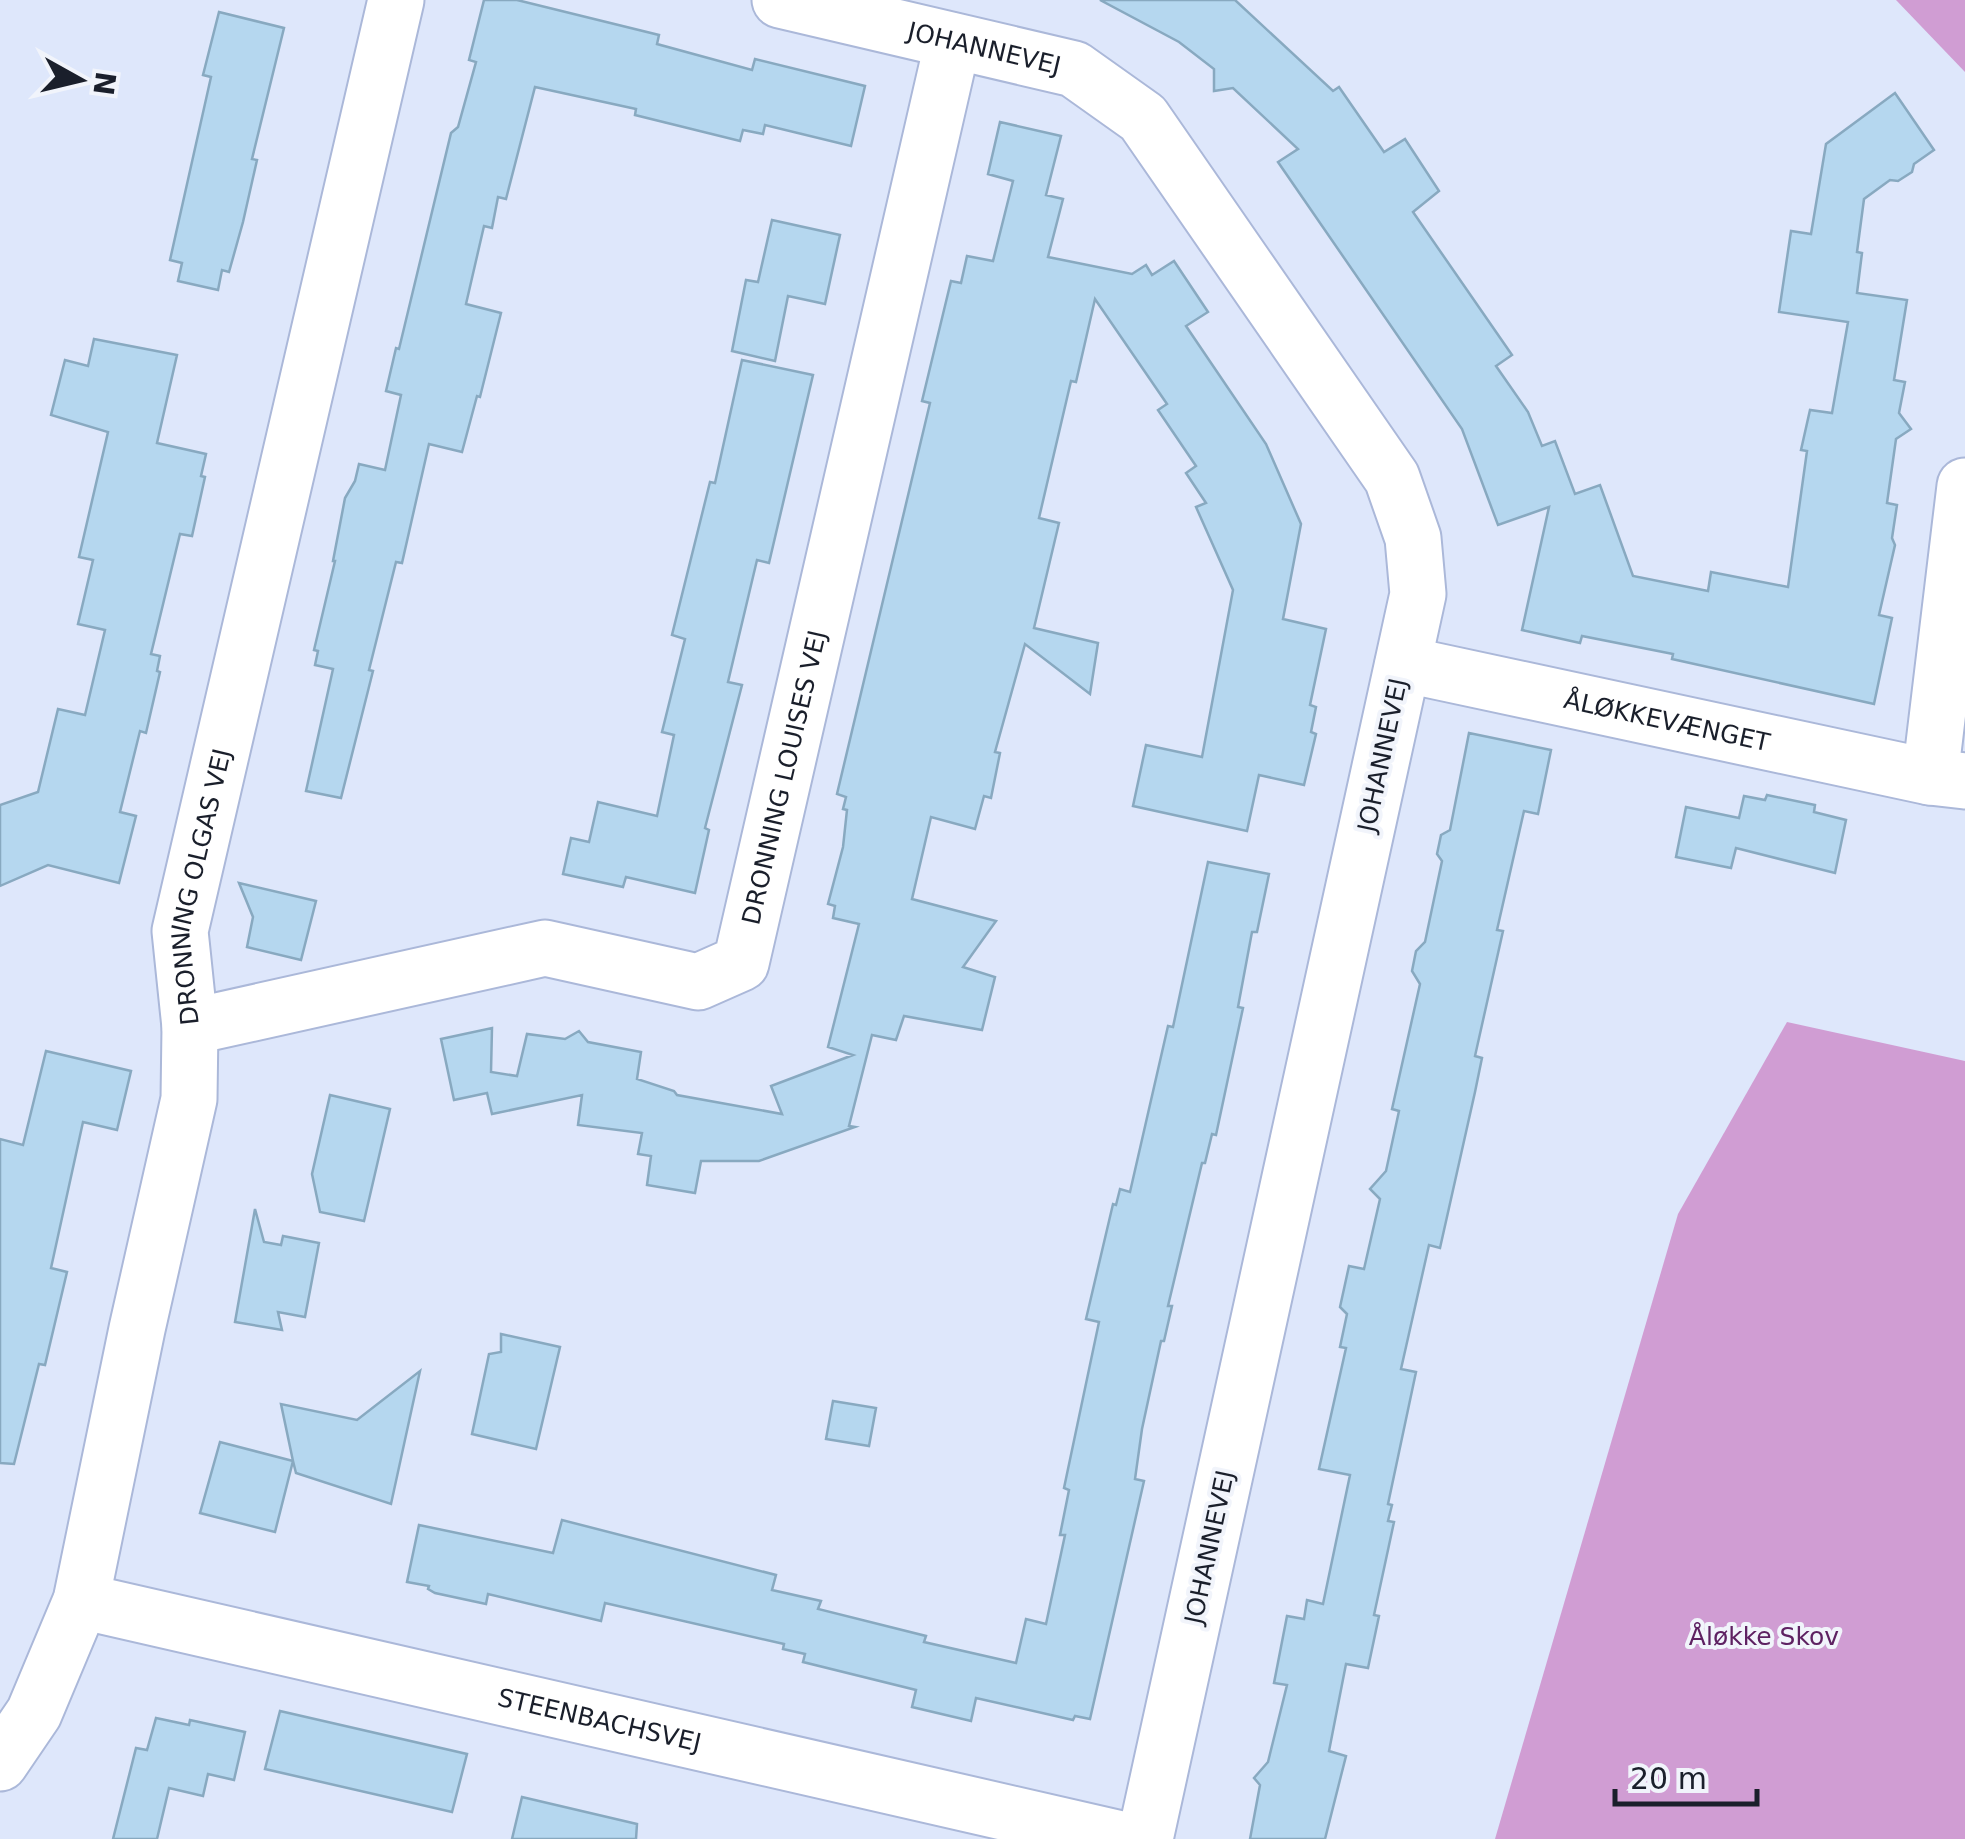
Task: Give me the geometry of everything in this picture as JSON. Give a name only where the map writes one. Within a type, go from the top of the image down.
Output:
[{"type":"street","name":"DRONNING OLGAS VEJ","points":[[0,1762],[34,1712],[82,1601],[136,1329],[189,1099],[190,1028],[180,931],[396,0]]},
{"type":"street","name":"JOHANNEVEJ","points":[[780,0],[1074,70],[1143,118],[1392,478],[1413,538],[1418,594],[1144,1839]]},
{"type":"street","name":"DRONNING LOUISES VEJ","points":[[190,1028],[545,948],[698,982],[740,962],[953,41]]},
{"type":"street","name":"ÅLØKKEVÆNGET","points":[[1402,664],[1947,779],[1965,486]]},
{"type":"street","name":"STEENBACHSVEJ","points":[[82,1601],[1121,1839]]},
{"type":"green space","points":[[1896,0],[1965,0],[1965,72]]},
{"type":"green space","name":"Åløkke Skov","points":[[1787,1022],[1965,1061],[1965,1839],[1495,1839],[1678,1214]]},
{"type":"building","points":[[484,0],[517,0],[659,35],[657,44],[752,70],[755,59],[865,86],[851,146],[765,125],[763,134],[743,130],[740,141],[635,115],[636,109],[535,87],[506,199],[498,197],[492,228],[484,226],[466,304],[501,313],[480,397],[477,396],[462,452],[429,444],[402,563],[396,562],[369,670],[373,671],[341,798],[306,791],[333,669],[315,665],[318,651],[314,650],[345,498],[359,464],[385,470],[401,395],[386,391],[451,133],[458,127],[476,62],[469,60]]},
{"type":"building","points":[[1100,0],[1235,0],[1333,91],[1339,87],[1384,152],[1405,139],[1439,191],[1413,212],[1512,355],[1496,366],[1528,412],[1542,446],[1555,441],[1575,494],[1600,485],[1633,576],[1708,591],[1711,572],[1788,587],[1807,451],[1801,450],[1810,410],[1832,413],[1848,322],[1779,312],[1791,231],[1811,234],[1826,144],[1895,93],[1934,150],[1914,164],[1912,172],[1898,181],[1890,180],[1864,199],[1857,252],[1862,253],[1857,293],[1907,300],[1894,380],[1905,382],[1899,413],[1911,429],[1896,439],[1887,503],[1897,505],[1892,538],[1895,545],[1879,615],[1892,618],[1874,704],[1672,659],[1673,654],[1582,636],[1580,643],[1522,630],[1549,507],[1498,525],[1462,429],[1278,162],[1298,149],[1233,88],[1214,91],[1214,69],[1179,42]]},
{"type":"building","points":[[219,12],[284,28],[252,159],[257,160],[243,222],[229,272],[222,270],[218,290],[178,281],[182,263],[170,260],[211,77],[203,75]]},
{"type":"building","points":[[1000,122],[1061,136],[1046,195],[1063,199],[1048,257],[1132,274],[1146,265],[1152,275],[1174,261],[1208,312],[1186,326],[1266,444],[1301,524],[1283,619],[1326,629],[1310,705],[1316,707],[1311,732],[1316,734],[1304,785],[1259,775],[1247,831],[1133,806],[1146,745],[1202,757],[1233,590],[1196,507],[1206,503],[1186,473],[1196,466],[1158,410],[1167,404],[1095,299],[1039,518],[1059,523],[1034,628],[1098,643],[1090,694],[1025,644],[995,752],[1000,753],[991,798],[984,796],[975,829],[931,817],[912,899],[996,921],[963,967],[995,977],[982,1030],[904,1016],[896,1040],[872,1035],[849,1126],[855,1127],[759,1161],[701,1161],[695,1193],[647,1185],[651,1156],[638,1154],[642,1133],[578,1125],[582,1095],[492,1114],[487,1093],[454,1100],[441,1039],[492,1028],[491,1072],[517,1076],[527,1034],[565,1039],[579,1031],[588,1042],[641,1052],[637,1079],[677,1095],[782,1114],[771,1086],[853,1055],[828,1047],[859,924],[833,918],[835,906],[828,904],[843,847],[847,810],[843,809],[846,797],[837,794],[930,403],[922,401],[951,281],[961,283],[967,256],[993,261],[1013,181],[988,174]]},
{"type":"building","points":[[772,220],[840,235],[825,304],[788,296],[775,361],[732,351],[746,280],[758,282]]},
{"type":"building","points":[[94,339],[177,355],[157,443],[206,454],[201,476],[205,477],[192,536],[180,534],[151,654],[160,656],[160,672],[146,733],[140,731],[120,812],[136,816],[119,883],[48,865],[0,886],[0,805],[38,792],[58,709],[85,715],[105,630],[78,624],[93,560],[79,557],[108,432],[51,415],[65,360],[88,366]]},
{"type":"building","points":[[742,360],[813,375],[769,563],[757,560],[728,682],[742,685],[705,828],[709,830],[695,893],[626,877],[623,887],[563,874],[571,838],[589,842],[598,802],[657,816],[674,735],[662,732],[685,639],[672,635],[710,482],[715,483]]},
{"type":"building","points":[[1469,733],[1551,750],[1538,814],[1524,811],[1497,930],[1503,931],[1475,1056],[1482,1058],[1475,1092],[1440,1248],[1429,1245],[1401,1369],[1416,1372],[1388,1504],[1392,1505],[1388,1521],[1394,1522],[1374,1615],[1379,1616],[1368,1668],[1346,1664],[1329,1751],[1346,1756],[1325,1839],[1250,1839],[1260,1785],[1254,1778],[1268,1762],[1287,1685],[1274,1683],[1287,1616],[1304,1619],[1307,1600],[1323,1604],[1350,1475],[1319,1469],[1346,1348],[1340,1347],[1347,1314],[1340,1307],[1349,1266],[1364,1269],[1380,1199],[1370,1189],[1386,1171],[1399,1111],[1392,1109],[1420,984],[1412,971],[1416,951],[1425,942],[1442,861],[1437,854],[1441,835],[1450,830]]},
{"type":"building","points":[[1767,795],[1815,805],[1814,812],[1846,820],[1835,873],[1736,848],[1731,868],[1676,857],[1686,807],[1739,818],[1744,796],[1765,800]]},
{"type":"building","points":[[1208,862],[1269,874],[1257,932],[1252,932],[1238,1007],[1243,1008],[1216,1135],[1212,1134],[1202,1163],[1168,1306],[1172,1306],[1142,1429],[1135,1479],[1144,1481],[1090,1719],[1075,1716],[1073,1720],[976,1698],[971,1721],[912,1707],[916,1690],[803,1662],[805,1654],[783,1649],[784,1644],[605,1603],[601,1621],[488,1594],[486,1604],[435,1593],[429,1586],[407,1582],[419,1525],[553,1553],[562,1520],[776,1575],[772,1590],[821,1601],[818,1609],[926,1636],[924,1642],[1016,1663],[1026,1619],[1046,1624],[1065,1535],[1060,1535],[1069,1490],[1064,1488],[1099,1322],[1086,1319],[1113,1204],[1116,1205],[1120,1189],[1130,1192],[1168,1026],[1173,1027]]},
{"type":"building","points":[[239,883],[316,901],[301,960],[247,947],[253,917]]},
{"type":"building","points":[[46,1051],[131,1071],[117,1130],[83,1122],[51,1268],[67,1272],[45,1365],[39,1364],[14,1464],[0,1463],[0,1139],[23,1145]]},
{"type":"building","points":[[330,1095],[390,1109],[364,1221],[320,1212],[312,1174]]},
{"type":"building","points":[[255,1209],[264,1242],[281,1245],[283,1236],[319,1243],[305,1317],[278,1312],[282,1330],[235,1322]]},
{"type":"building","points":[[501,1334],[560,1347],[536,1449],[472,1434],[489,1354],[501,1352]]},
{"type":"building","points":[[420,1371],[391,1504],[296,1473],[281,1404],[357,1420]]},
{"type":"building","points":[[833,1401],[876,1408],[869,1446],[826,1439]]},
{"type":"building","points":[[220,1442],[293,1461],[275,1532],[200,1513]]},
{"type":"building","points":[[280,1711],[467,1754],[452,1812],[265,1769]]},
{"type":"building","points":[[156,1718],[189,1725],[190,1720],[245,1732],[234,1780],[208,1774],[203,1796],[169,1788],[157,1839],[113,1839],[136,1748],[147,1750]]},
{"type":"building","points":[[522,1797],[637,1824],[636,1839],[512,1839]]}]
